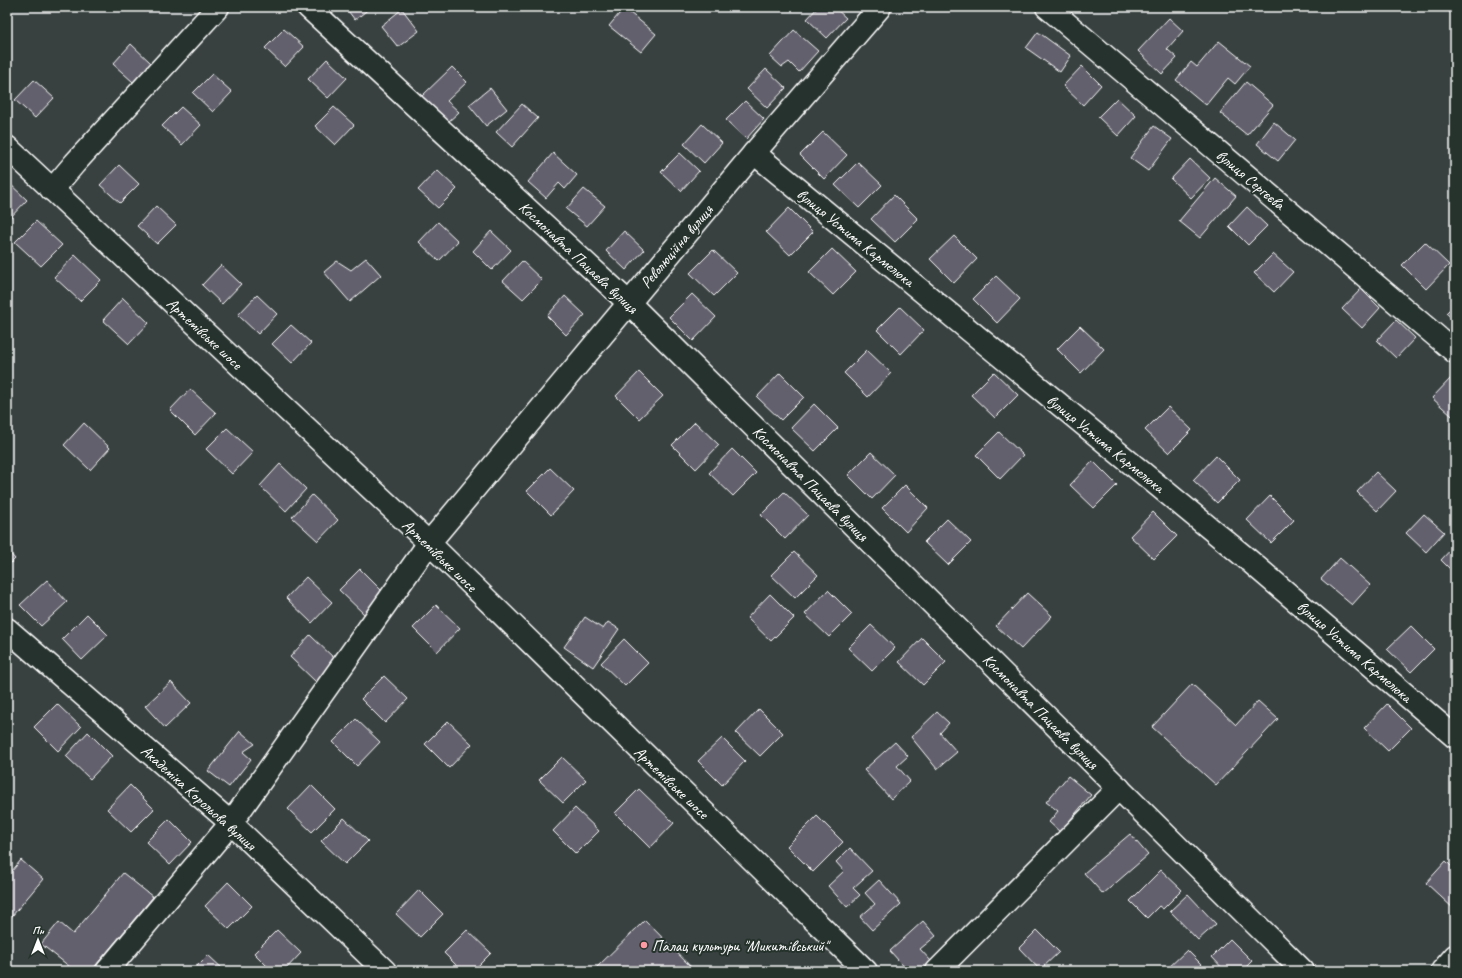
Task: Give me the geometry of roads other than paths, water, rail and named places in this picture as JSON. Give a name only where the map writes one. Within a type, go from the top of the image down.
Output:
[{"type":"street","points":[[52,190],[218,7]]},
{"type":"street","name":"Космонавта Пацаєва вулиця","points":[[308,7],[629,303],[1303,971]]},
{"type":"street","name":"Революційна вулиця","points":[[107,971],[231,823],[429,543],[754,154],[880,7]]},
{"type":"street","name":"вулиця Сергєєва","points":[[1046,7],[1455,352]]},
{"type":"street","name":"Артемівське шосе","points":[[7,148],[429,543],[866,971]]},
{"type":"street","name":"вулиця Устима Кармелюка","points":[[754,154],[1240,553],[1455,737]]},
{"type":"street","name":"Академіка Корольова вулиця","points":[[7,630],[231,823],[386,971]]},
{"type":"street","points":[[937,971],[1119,788]]},
{"type":"street","points":[[1442,971],[1455,956]]},
{"type":"place","name":"Палац культури \"Микитівський\"","points":[[644,945]]}]
